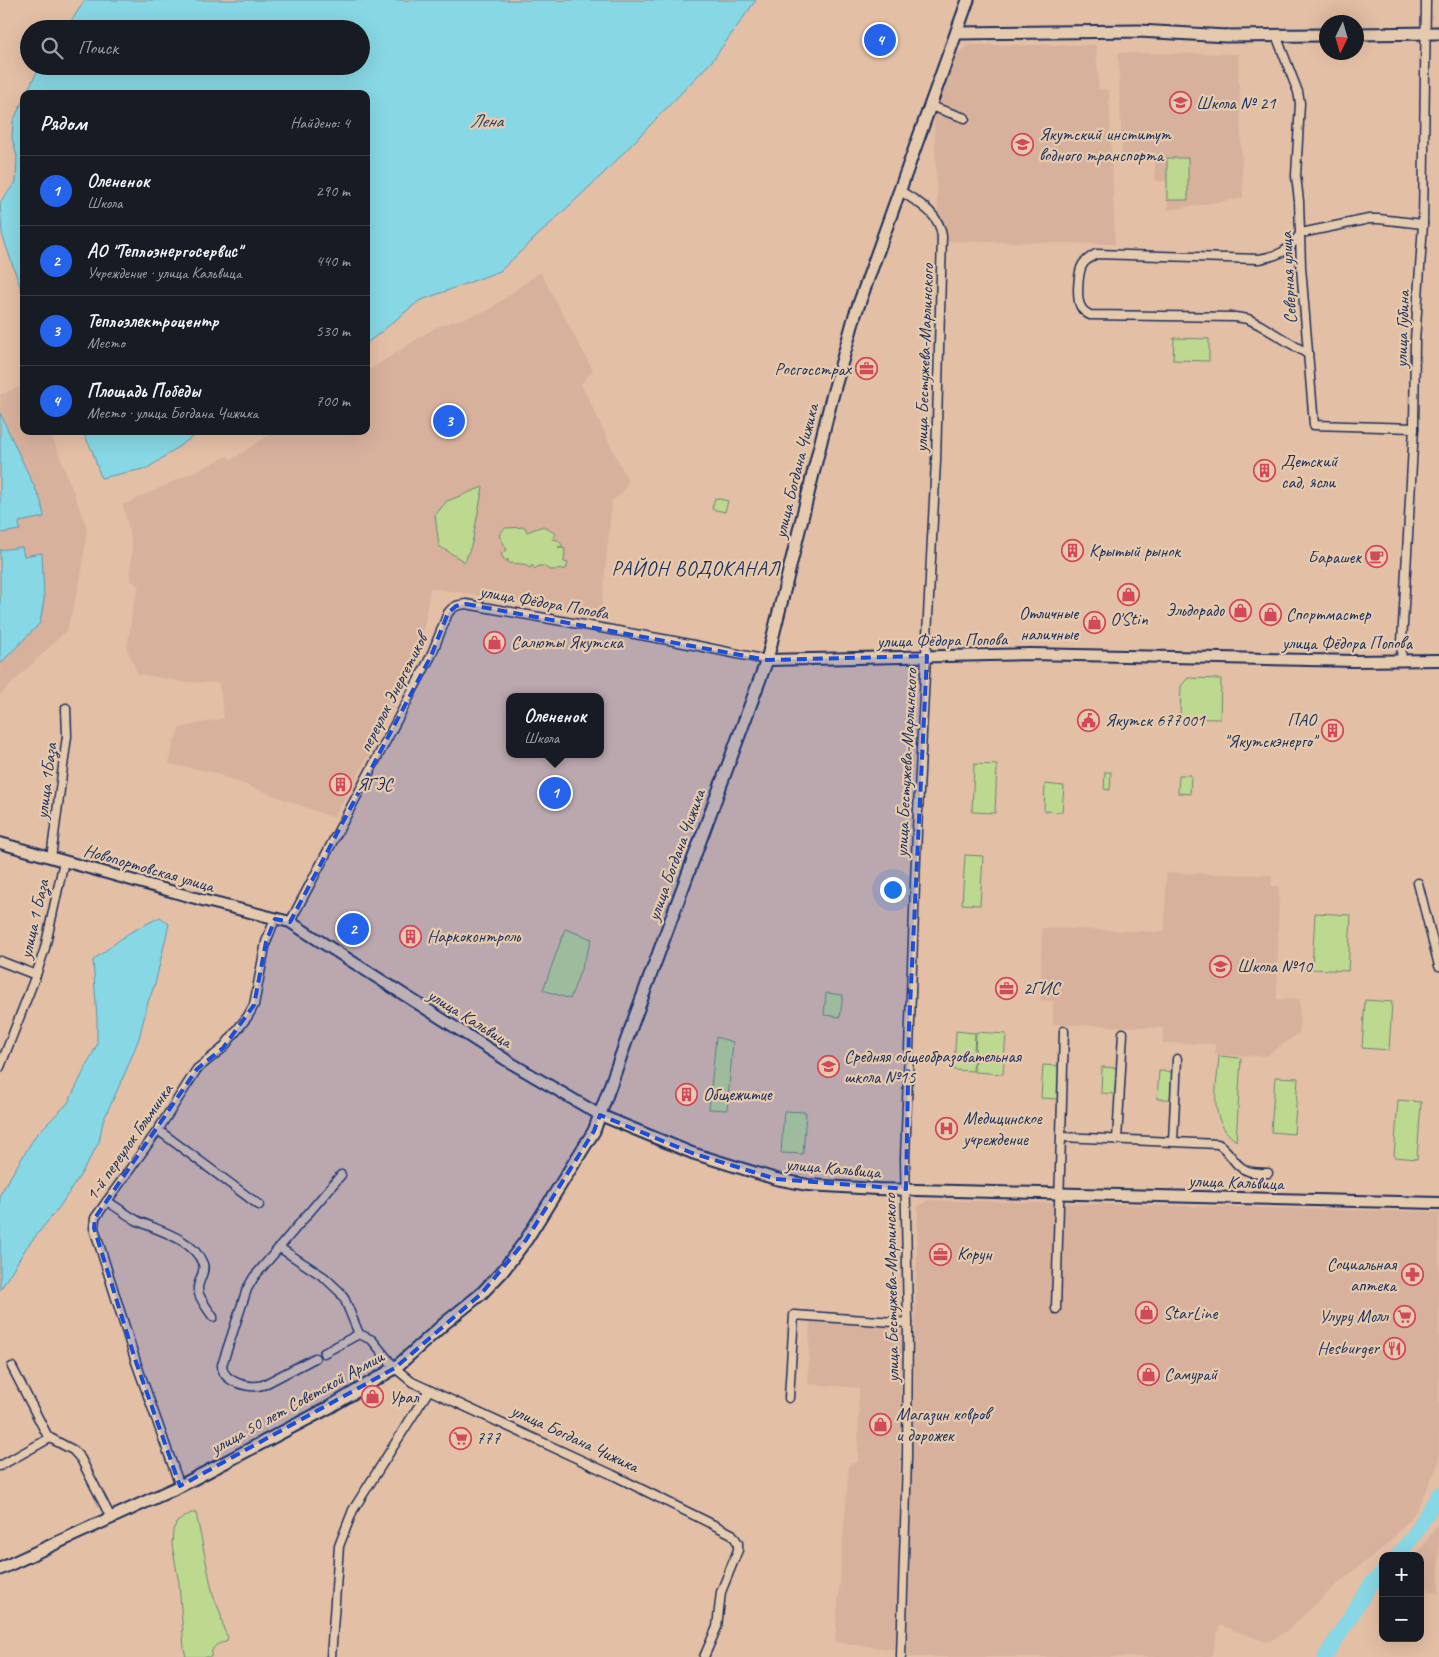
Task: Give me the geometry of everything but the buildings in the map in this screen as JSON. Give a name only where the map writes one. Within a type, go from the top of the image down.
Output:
[{"type":"main road","name":"улица Богдана Чижика","points":[[600,1116],[767,660],[855,315],[968,0]]},
{"type":"main road","points":[[957,33],[1139,31],[1226,36],[1319,35]]},
{"type":"main road","points":[[1364,34],[1439,33]]},
{"type":"main road","name":"улица 50 лет Советской Армии","points":[[0,1569],[180,1486],[328,1408],[394,1368],[481,1294],[502,1272],[526,1240],[594,1132],[600,1116]]},
{"type":"street","name":"улица Губина","points":[[1402,660],[1414,428],[1415,341],[1422,224],[1426,0]]},
{"type":"street","name":"Северная улица","points":[[1276,34],[1298,92],[1300,103],[1296,176],[1301,267],[1314,425],[1414,428]]},
{"type":"street","points":[[930,106],[965,118]]},
{"type":"street","name":"улица Бестужева-Марлинского","points":[[899,190],[930,212],[941,225],[942,236],[936,461],[908,1027],[905,1158],[908,1323],[907,1458],[901,1657]]},
{"type":"street","points":[[1308,354],[1248,319],[1234,317],[1094,316],[1083,310],[1079,300],[1082,265],[1096,254],[1259,259],[1277,256],[1289,249],[1300,233],[1368,219],[1422,224]]},
{"type":"street","name":"улица Фёдора Попова","points":[[451,609],[466,604],[666,639],[767,660],[927,656],[1100,655],[1354,661],[1439,660]]},
{"type":"street","name":"переулок Энергетиков","points":[[290,922],[431,656],[451,609]]},
{"type":"street","name":"улица 1База","points":[[51,858],[67,736],[66,708]]},
{"type":"street","name":"Новопортовская улица","points":[[0,843],[206,901],[290,922]]},
{"type":"street","name":"улица 1 База","points":[[0,1067],[36,975],[64,861]]},
{"type":"street","points":[[1418,883],[1439,966]]},
{"type":"street","name":"1-й переулок Гольминка","points":[[180,1486],[136,1362],[94,1228],[95,1218],[158,1130],[197,1069],[223,1048],[254,1005],[266,942],[275,919]]},
{"type":"street","name":"улица Кальвица","points":[[290,922],[503,1058],[600,1116],[692,1153],[776,1179],[808,1185],[906,1190],[1439,1203]]},
{"type":"street","points":[[0,961],[36,975]]},
{"type":"street","points":[[1056,1310],[1064,1031]]},
{"type":"street","points":[[1117,1140],[1123,1033]]},
{"type":"street","points":[[1173,1141],[1178,1059]]},
{"type":"street","points":[[158,1130],[259,1205]]},
{"type":"street","points":[[1062,1136],[1218,1144],[1224,1147],[1243,1169],[1268,1173]]},
{"type":"street","points":[[315,1358],[256,1387],[248,1386],[226,1377],[222,1370],[222,1365],[248,1289],[262,1268],[341,1175]]},
{"type":"street","points":[[107,1201],[135,1219],[187,1244],[203,1264],[203,1274],[198,1292],[213,1317]]},
{"type":"street","points":[[280,1248],[324,1277],[346,1300],[359,1334],[324,1353]]},
{"type":"street","points":[[790,1398],[794,1315],[908,1323]]},
{"type":"street","name":"улица Богдана Чижика","points":[[359,1334],[372,1340],[394,1368],[412,1382],[614,1475],[732,1534],[738,1542],[738,1550],[725,1581],[719,1601],[716,1627],[704,1657]]},
{"type":"street","points":[[12,1367],[50,1438],[73,1450],[81,1459],[111,1518]]},
{"type":"street","points":[[331,1657],[339,1546],[344,1530],[352,1510],[429,1390]]},
{"type":"street","points":[[0,1466],[50,1438]]},
{"type":"highlighted area","points":[[466,604],[767,660],[927,656],[909,1027],[906,1189],[776,1179],[692,1153],[600,1115],[594,1131],[526,1240],[481,1294],[395,1368],[180,1486],[136,1362],[94,1228],[95,1218],[197,1069],[223,1048],[254,1005],[266,942],[275,919],[290,922],[431,656],[448,613],[456,606]]},
{"type":"shaded area","name":"Якутский институт водного транспорта","points":[[969,45],[1096,45],[1099,89],[1109,90],[1115,244],[934,241],[938,218],[934,119],[936,95],[954,55]]},
{"type":"shaded area","name":"Школа № 21","points":[[1118,53],[1238,54],[1243,198],[1168,210],[1167,181],[1155,181],[1155,152],[1122,157]]},
{"type":"shaded area","points":[[540,272],[593,370],[581,384],[628,481],[622,493],[612,501],[601,614],[430,588],[420,652],[366,760],[334,818],[211,772],[169,764],[174,741],[180,728],[224,718],[219,683],[184,682],[138,674],[127,649],[133,606],[139,586],[130,580],[132,545],[123,505],[228,456],[231,460],[269,435],[370,435],[370,369],[436,327],[487,311]]},
{"type":"shaded area","points":[[20,387],[20,435],[52,435],[87,528],[81,578],[67,630],[0,695],[0,664],[6,658],[23,556],[22,547],[0,550],[0,533],[20,530],[19,522],[44,517],[41,501],[0,413],[0,395]]},
{"type":"shaded area","name":"Школа №10","points":[[1166,873],[1272,875],[1271,886],[1279,886],[1277,999],[1300,999],[1299,1033],[1266,1056],[1215,1055],[1215,1044],[1163,1043],[1163,1028],[1053,1024],[1053,1001],[1040,1000],[1042,928],[1165,932]]},
{"type":"shaded area","points":[[928,1200],[1439,1212],[1439,1463],[1416,1511],[1390,1542],[1336,1585],[1287,1631],[1265,1642],[1220,1625],[1211,1657],[907,1657],[918,1206]]},
{"type":"shaded area","points":[[902,1315],[897,1650],[835,1642],[849,1464],[858,1462],[859,1388],[808,1384],[810,1317]]},
{"type":"shaded area","points":[[1439,1522],[1439,1594],[1424,1588],[1424,1552],[1419,1552]]},
{"type":"green space","points":[[1167,158],[1188,158],[1188,200],[1167,200]]},
{"type":"green space","points":[[1174,338],[1209,339],[1209,361],[1173,360]]},
{"type":"green space","points":[[483,487],[472,543],[465,562],[439,546],[435,515],[447,501]]},
{"type":"green space","points":[[715,498],[728,501],[725,512],[712,509]]},
{"type":"green space","points":[[543,526],[556,534],[552,539],[558,540],[563,546],[558,547],[565,549],[564,562],[568,563],[566,569],[549,570],[544,566],[538,566],[535,569],[532,565],[530,568],[523,564],[508,563],[508,559],[505,561],[501,554],[507,550],[499,535],[505,528],[525,527],[527,532]]},
{"type":"green space","points":[[1188,678],[1221,679],[1220,719],[1180,718],[1181,686]]},
{"type":"green space","points":[[974,764],[997,765],[995,813],[972,812]]},
{"type":"green space","points":[[1105,772],[1111,772],[1110,790],[1104,789]]},
{"type":"green space","points":[[1179,775],[1191,775],[1190,794],[1178,793]]},
{"type":"green space","points":[[1045,784],[1064,786],[1062,812],[1044,811]]},
{"type":"green space","points":[[965,855],[983,856],[980,905],[962,904]]},
{"type":"green space","points":[[1315,913],[1351,915],[1348,971],[1312,969]]},
{"type":"green space","points":[[565,929],[592,939],[570,999],[543,990]]},
{"type":"green space","points":[[826,993],[843,995],[840,1017],[824,1015]]},
{"type":"green space","points":[[1365,1000],[1392,1002],[1389,1050],[1362,1048]]},
{"type":"green space","points":[[956,1031],[975,1033],[973,1071],[954,1070]]},
{"type":"green space","points":[[976,1032],[1006,1034],[1003,1074],[974,1072]]},
{"type":"green space","points":[[716,1037],[733,1042],[727,1110],[709,1109]]},
{"type":"green space","points":[[1219,1056],[1241,1058],[1236,1141],[1227,1132],[1217,1113],[1216,1091]]},
{"type":"green space","points":[[1043,1065],[1061,1066],[1058,1099],[1041,1098]]},
{"type":"green space","points":[[1102,1067],[1117,1068],[1115,1094],[1101,1093]]},
{"type":"green space","points":[[1159,1071],[1174,1072],[1172,1099],[1157,1099]]},
{"type":"green space","points":[[1275,1077],[1298,1078],[1294,1134],[1271,1132]]},
{"type":"green space","points":[[1398,1100],[1421,1102],[1417,1159],[1394,1157]]},
{"type":"green space","points":[[784,1111],[806,1112],[803,1154],[781,1153]]},
{"type":"green space","points":[[191,1513],[196,1513],[213,1595],[228,1637],[226,1642],[220,1643],[213,1648],[211,1657],[186,1657],[184,1648],[179,1583],[172,1545],[173,1530],[177,1522]]},
{"type":"water","name":"Лена","points":[[85,0],[756,0],[712,61],[605,172],[500,271],[419,301],[370,341],[370,90],[28,90],[36,75],[370,75],[370,20],[72,20]]},
{"type":"water","points":[[20,107],[20,286],[2,234],[0,202],[16,182],[17,156],[12,138],[13,122]]},
{"type":"water","points":[[0,413],[41,501],[44,517],[19,522],[20,530],[0,533]]},
{"type":"water","points":[[84,435],[195,435],[148,468],[101,478],[92,450]]},
{"type":"water","points":[[22,547],[24,556],[42,553],[44,600],[40,623],[0,664],[0,550]]},
{"type":"water","points":[[160,917],[169,924],[155,984],[148,1002],[139,1038],[103,1121],[99,1142],[60,1206],[26,1248],[0,1290],[0,1194],[36,1135],[68,1103],[97,1045],[93,960],[129,933]]},
{"type":"waterway","points":[[1401,1552],[1414,1535],[1439,1494]]},
{"type":"waterway","points":[[1325,1657],[1371,1584],[1379,1576]]},
{"type":"place","name":"Площадь Победы","points":[[880,40]]},
{"type":"place","name":"Школа № 21","points":[[1180,103]]},
{"type":"place","name":"Якутский институт водного транспорта","points":[[1023,144]]},
{"type":"place","name":"Росгосстрах","points":[[867,369]]},
{"type":"place","name":"Теплоэлектроцентр","points":[[449,421]]},
{"type":"place","name":"Детский сад, ясли","points":[[1265,471]]},
{"type":"place","name":"Крытый рынок","points":[[1073,551]]},
{"type":"place","name":"Барашек","points":[[1377,557]]},
{"type":"place","name":"O'Stin","points":[[1129,594]]},
{"type":"place","name":"Эльдорадо","points":[[1240,610]]},
{"type":"place","name":"Спортмастер","points":[[1270,614]]},
{"type":"place","name":"Отличные наличные","points":[[1094,623]]},
{"type":"place","name":"Салюты Якутска","points":[[495,642]]},
{"type":"place","name":"Якутск 677001","points":[[1089,720]]},
{"type":"place","name":"ПАО \"Якутскэнерго\"","points":[[1332,730]]},
{"type":"place","name":"ЯГЭС","points":[[341,784]]},
{"type":"place","name":"Олененок","points":[[555,793]]},
{"type":"place","name":"АО \"Теплоэнергосервис\"","points":[[353,929]]},
{"type":"place","name":"Наркоконтроль","points":[[411,936]]},
{"type":"place","name":"Школа №10","points":[[1221,966]]},
{"type":"place","name":"2ГИС","points":[[1007,988]]},
{"type":"place","name":"Средняя общеобразовательная школа №15","points":[[828,1066]]},
{"type":"place","name":"Общежитие","points":[[687,1094]]},
{"type":"place","name":"Медицинское учреждение","points":[[947,1128]]},
{"type":"place","name":"Корун","points":[[941,1254]]},
{"type":"place","name":"Социальная аптека","points":[[1412,1274]]},
{"type":"place","name":"StarLine","points":[[1147,1313]]},
{"type":"place","name":"Улуру Молл","points":[[1404,1316]]},
{"type":"place","name":"Hesburger","points":[[1395,1348]]},
{"type":"place","name":"Самурай","points":[[1148,1374]]},
{"type":"place","name":"Урал","points":[[373,1397]]},
{"type":"place","name":"Магазин ковров и дорожек","points":[[880,1424]]},
{"type":"place","name":"777","points":[[460,1438]]},
{"type":"district","name":"РАЙОН ВОДОКАНАЛ","points":[[696,568]]}]
